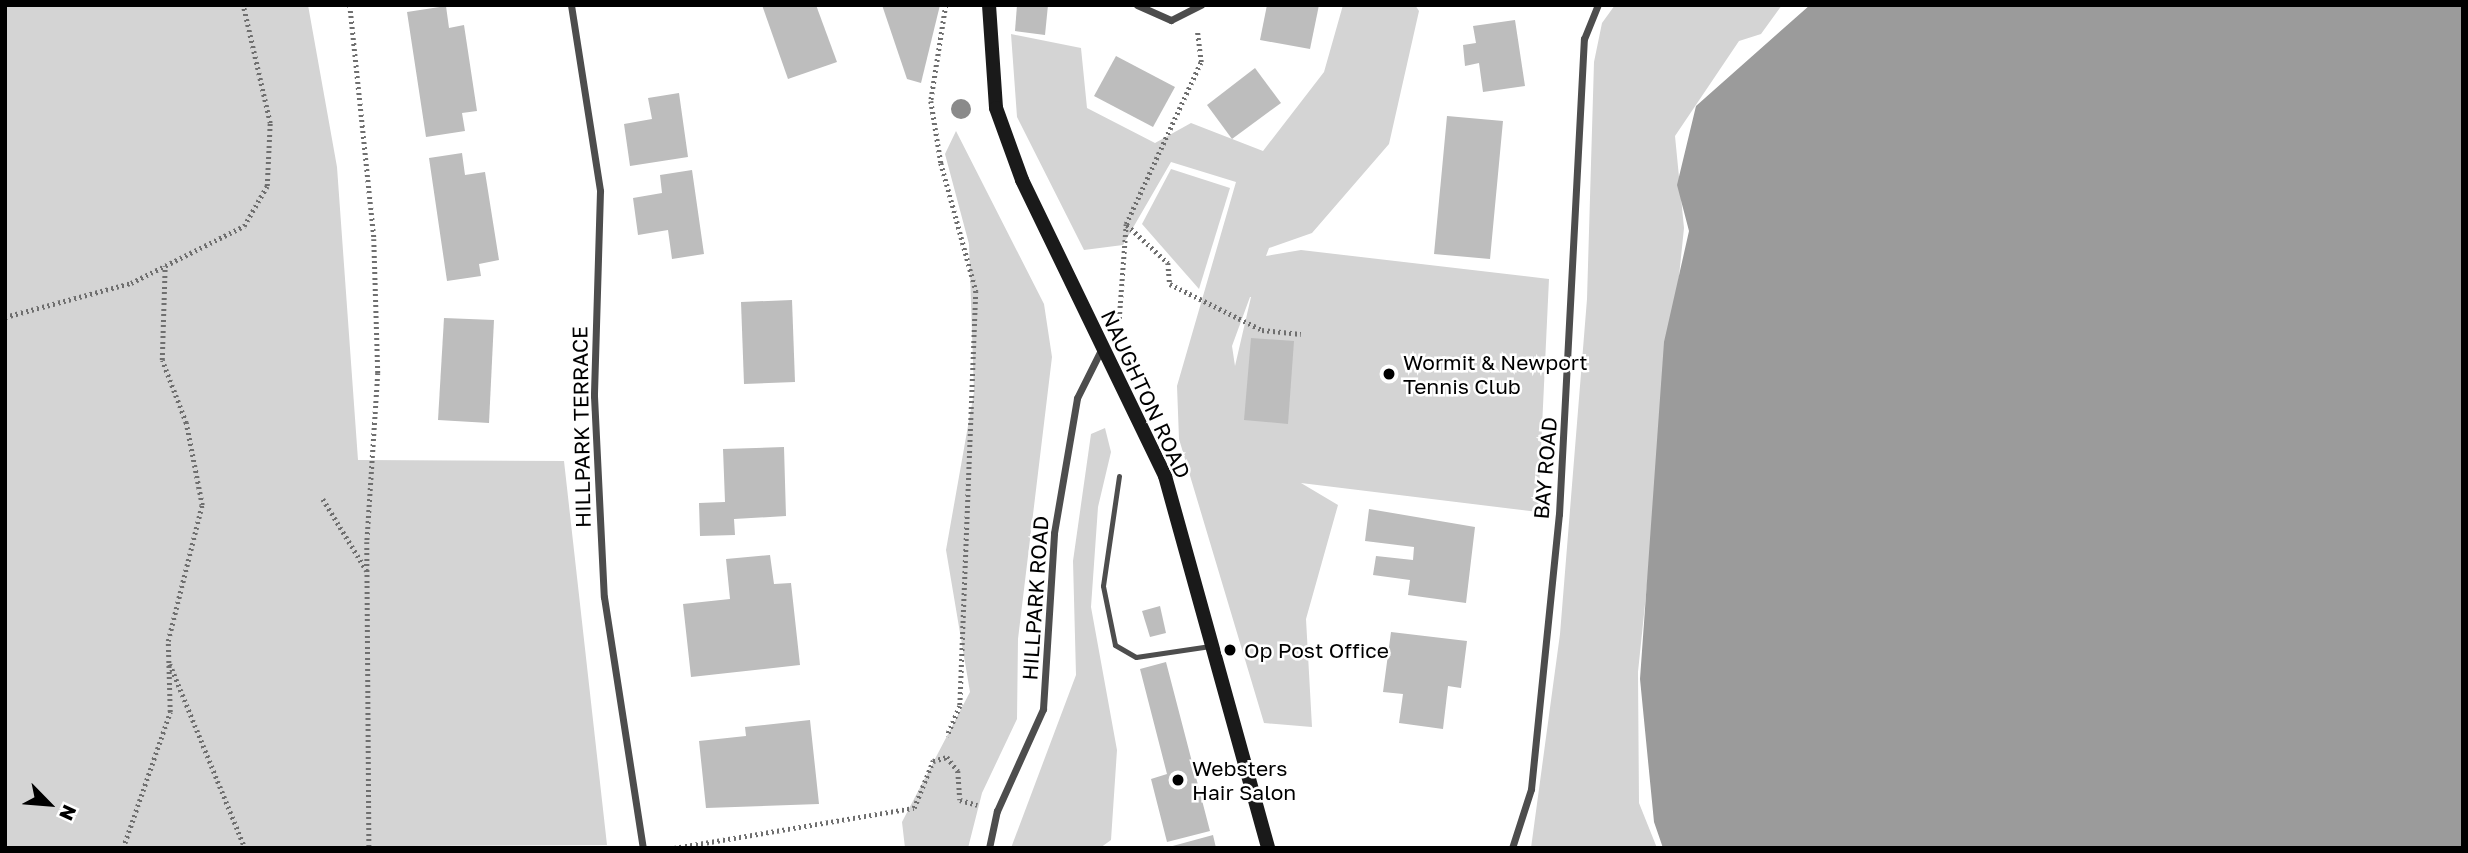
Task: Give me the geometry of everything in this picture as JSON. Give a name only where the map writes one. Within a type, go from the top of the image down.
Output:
[{"type":"main road","name":"NAUGHTON ROAD","points":[[989,5],[996,108],[1022,180],[1121,391],[1165,475],[1210,646],[1268,848]]},
{"type":"street","name":"HILLPARK TERRACE","points":[[571,5],[600,191],[594,396],[604,597],[643,848]]},
{"type":"street","points":[[1137,5],[1171,20],[1195,12],[1201,5]]},
{"type":"street","name":"BAY ROAD","points":[[1512,848],[1531,789],[1550,610],[1574,323],[1584,39],[1598,5]]},
{"type":"street","name":"HILLPARK ROAD","points":[[989,848],[998,811],[1043,709],[1054,533],[1077,398],[1102,348]]},
{"type":"lane","points":[[1119,476],[1103,586],[1115,645],[1136,657],[1210,646]]},
{"type":"path","points":[[5,317],[131,283],[244,226],[267,186],[270,123],[243,5]]},
{"type":"path","points":[[350,5],[374,239],[377,360],[367,571],[369,848]]},
{"type":"path","points":[[946,5],[931,101],[940,163],[976,291],[960,706],[947,736]]},
{"type":"path","points":[[1119,326],[1126,224],[1201,62],[1195,12]]},
{"type":"path","points":[[1126,224],[1168,262],[1170,284],[1262,330],[1301,334]]},
{"type":"path","points":[[123,848],[170,712],[168,661],[202,505],[186,423],[162,360],[165,266]]},
{"type":"path","points":[[323,499],[367,571]]},
{"type":"path","points":[[168,661],[245,848]]},
{"type":"path","points":[[674,848],[914,808],[933,761],[947,757],[958,771],[960,800],[998,811]]},
{"type":"shaded area","points":[[5,5],[308,5],[337,167],[358,460],[564,461],[607,845],[5,848]]},
{"type":"shaded area","points":[[1343,5],[1415,5],[1419,11],[1389,144],[1312,233],[1269,248],[1266,256],[1301,250],[1549,279],[1538,512],[1301,483],[1338,505],[1306,619],[1312,727],[1264,723],[1179,439],[1177,386],[1236,182],[1171,162],[1123,245],[1084,250],[1017,117],[1011,34],[1081,48],[1087,108],[1155,143],[1191,123],[1263,151],[1324,72]],"holes":[[[1251,297],[1235,366],[1232,346]]]},
{"type":"shaded area","points":[[1615,5],[1782,5],[1761,34],[1739,41],[1675,136],[1684,228],[1638,672],[1639,803],[1657,848],[1531,848],[1560,634],[1587,299],[1594,62],[1602,23]]},
{"type":"shaded area","points":[[1810,5],[2463,5],[2463,848],[1663,848],[1654,822],[1640,679],[1664,342],[1689,231],[1677,185],[1696,106]]},
{"type":"shaded area","points":[[956,131],[1044,304],[1052,357],[1018,639],[1017,719],[982,793],[968,848],[905,848],[902,822],[970,692],[946,550],[974,392],[969,244],[945,154]]},
{"type":"shaded area","points":[[1171,169],[1230,188],[1199,289],[1142,224]]},
{"type":"shaded area","points":[[1105,428],[1111,452],[1098,507],[1091,607],[1117,750],[1111,840],[1100,848],[1011,848],[1076,675],[1073,561],[1091,434]]},
{"type":"building","points":[[762,5],[816,5],[837,62],[788,79]]},
{"type":"building","points":[[882,5],[940,5],[921,83],[907,79]]},
{"type":"building","points":[[1017,5],[1048,5],[1045,35],[1015,31]]},
{"type":"building","points":[[1267,5],[1319,5],[1310,49],[1260,40]]},
{"type":"building","points":[[446,6],[449,28],[464,25],[477,111],[462,113],[465,131],[426,137],[407,12]]},
{"type":"building","points":[[1515,20],[1525,86],[1483,92],[1479,63],[1465,66],[1463,45],[1476,43],[1473,26]]},
{"type":"building","points":[[1116,56],[1175,87],[1153,127],[1094,96]]},
{"type":"building","points":[[1255,68],[1281,103],[1232,139],[1207,105]]},
{"type":"building","points":[[679,93],[688,157],[630,166],[624,124],[652,119],[648,98]]},
{"type":"building","points":[[1447,116],[1503,121],[1490,259],[1434,254]]},
{"type":"building","points":[[462,153],[465,175],[485,172],[499,260],[479,264],[481,276],[447,281],[429,158]]},
{"type":"building","points":[[692,170],[704,254],[672,259],[668,230],[638,235],[633,198],[662,193],[660,175]]},
{"type":"building","points":[[792,300],[795,382],[744,384],[741,302]]},
{"type":"building","points":[[444,318],[494,320],[489,423],[438,420]]},
{"type":"building","points":[[1251,338],[1294,341],[1288,424],[1244,420]]},
{"type":"building","points":[[784,447],[786,516],[734,519],[735,535],[700,536],[699,503],[725,502],[723,449]]},
{"type":"building","points":[[1369,509],[1475,527],[1466,603],[1408,595],[1410,580],[1373,575],[1376,556],[1413,560],[1414,547],[1365,541]]},
{"type":"building","points":[[770,555],[774,584],[791,583],[800,665],[691,677],[683,604],[730,599],[726,559]]},
{"type":"building","points":[[1160,606],[1166,633],[1150,637],[1142,611]]},
{"type":"building","points":[[1391,632],[1467,641],[1461,688],[1448,686],[1443,729],[1399,723],[1403,694],[1383,692]]},
{"type":"building","points":[[1166,662],[1210,831],[1167,842],[1151,779],[1167,774],[1140,669]]},
{"type":"building","points":[[810,720],[819,804],[706,808],[699,741],[746,736],[745,727]]},
{"type":"building","points":[[1213,835],[1216,848],[1169,848],[1169,847]]},
{"type":"place","name":"Wormit & Newport Tennis Club","points":[[1389,374]]},
{"type":"place","name":"Op Post Office","points":[[1230,650]]},
{"type":"place","name":"Websters Hair Salon","points":[[1178,780]]}]
